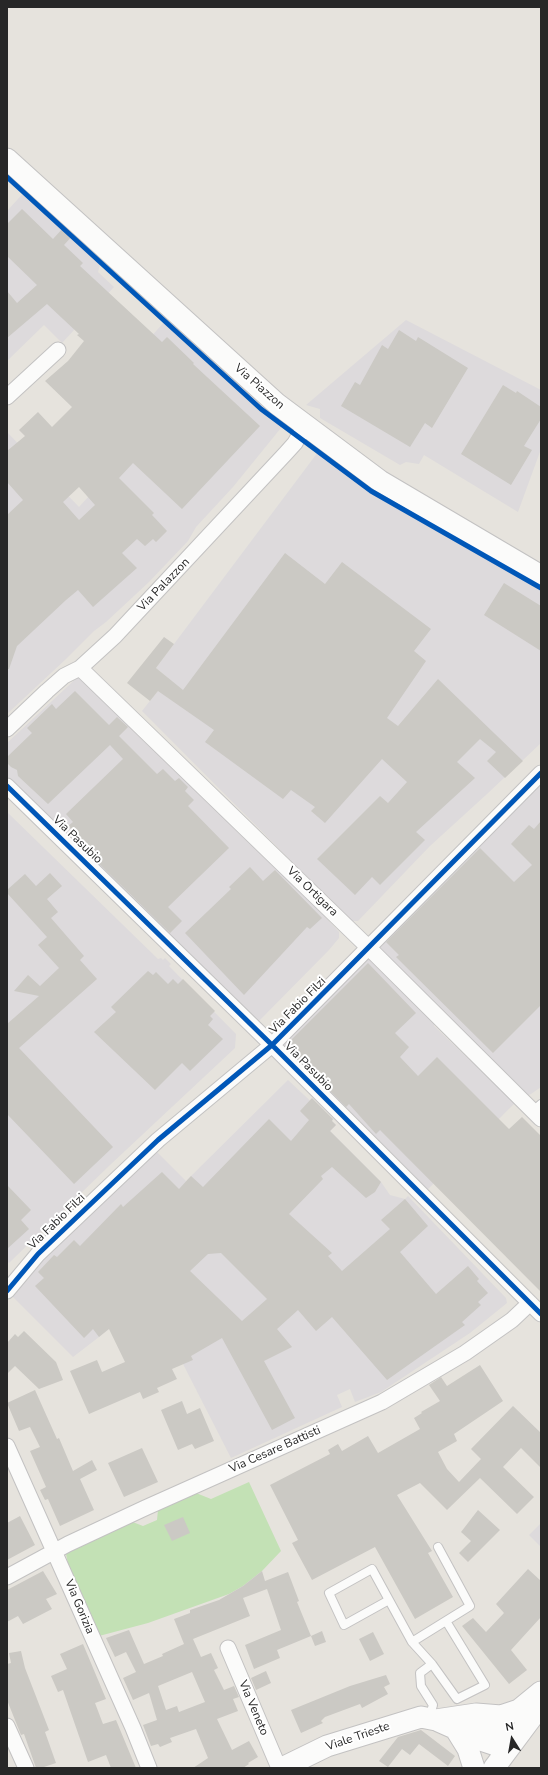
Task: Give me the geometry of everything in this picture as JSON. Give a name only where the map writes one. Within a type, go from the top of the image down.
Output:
[{"type":"street","name":"Via Piazzon","points":[[7,159],[277,404],[380,480],[541,576]]},
{"type":"street","points":[[7,397],[58,350]]},
{"type":"street","name":"Via Palazzon","points":[[7,729],[46,691],[64,676],[80,668],[115,636],[228,517],[286,453],[295,443],[305,425]]},
{"type":"street","name":"Via Ortigara","points":[[80,668],[538,1111]]},
{"type":"street","name":"Via Fabio Filzi","points":[[7,1291],[38,1254],[158,1140],[272,1045],[370,948],[541,773]]},
{"type":"street","name":"Via Pasubio","points":[[7,786],[272,1045],[541,1314]]},
{"type":"street","name":"Via Cesare Battisti","points":[[7,1577],[55,1551],[152,1505],[382,1402],[465,1353],[512,1320],[530,1303]]},
{"type":"street","name":"Via Gorizia","points":[[7,1446],[55,1551],[133,1728],[149,1768]]},
{"type":"street","name":"Via Veneto","points":[[228,1648],[280,1768]]},
{"type":"street","name":"Viale Trieste","points":[[280,1768],[327,1746],[420,1717],[440,1722],[476,1714],[501,1716],[519,1710],[541,1692]]},
{"type":"street","points":[[494,1768],[541,1705]]},
{"type":"street","points":[[476,1714],[498,1733],[508,1749]]},
{"type":"street","points":[[440,1722],[481,1740],[508,1749]]},
{"type":"street","points":[[440,1722],[468,1749],[474,1768]]},
{"type":"street","points":[[7,1726],[26,1768]]},
{"type":"lane","points":[[412,1642],[470,1606],[438,1547]]},
{"type":"lane","points":[[389,1600],[344,1625],[328,1593],[372,1569],[389,1600],[412,1642],[432,1664],[457,1699],[485,1685],[446,1621]]},
{"type":"lane","points":[[432,1664],[420,1673],[421,1686],[433,1705],[440,1722]]},
{"type":"shaded area","points":[[28,188],[103,254],[98,272],[114,287],[62,343],[44,325],[7,361],[7,211]]},
{"type":"shaded area","points":[[167,319],[285,423],[233,487],[196,527],[188,541],[149,582],[106,622],[94,631],[7,714],[7,432],[79,507],[119,463],[106,386]]},
{"type":"shaded area","points":[[406,320],[541,390],[541,449],[518,512],[424,455],[419,464],[406,462],[400,465],[320,418],[320,409],[306,405]]},
{"type":"shaded area","points":[[318,452],[541,587],[541,743],[430,846],[358,921],[351,921],[142,711],[168,678],[156,668]]},
{"type":"shaded area","points":[[82,673],[262,849],[339,932],[339,938],[329,950],[259,1021],[251,1021],[7,782],[7,743]]},
{"type":"shaded area","points":[[541,774],[541,1087],[526,1096],[372,940]]},
{"type":"shaded area","points":[[7,812],[158,959],[161,958],[163,960],[165,958],[171,964],[169,966],[236,1034],[235,1048],[110,1165],[9,1263],[7,1261]]},
{"type":"shaded area","points":[[362,952],[434,1022],[434,1026],[515,1103],[423,1194],[282,1055],[274,1034]]},
{"type":"shaded area","points":[[288,1080],[336,1125],[330,1131],[381,1182],[390,1195],[405,1199],[408,1196],[506,1298],[507,1303],[470,1333],[381,1392],[355,1402],[350,1389],[337,1395],[342,1407],[231,1458],[183,1364],[135,1306],[73,1357],[10,1294],[71,1230],[155,1150],[186,1181]]},
{"type":"shaded area","points":[[541,1523],[541,1547],[529,1535]]},
{"type":"green space","points":[[249,1482],[281,1551],[262,1571],[243,1586],[229,1594],[148,1623],[99,1636],[68,1564],[66,1554],[68,1549],[130,1521],[143,1526],[157,1520],[158,1510],[196,1493],[211,1499]]},
{"type":"building","points":[[22,209],[53,239],[64,227],[73,235],[64,245],[83,263],[80,266],[162,342],[167,337],[194,363],[193,364],[260,426],[182,509],[133,463],[119,478],[154,513],[152,515],[167,531],[156,542],[153,539],[145,546],[137,539],[122,553],[137,568],[93,607],[78,590],[66,600],[17,646],[9,669],[7,669],[7,515],[23,500],[7,482],[7,451],[25,436],[19,430],[38,412],[52,427],[72,407],[45,381],[68,361],[84,341],[77,335],[79,334],[47,304],[7,338],[7,291],[17,303],[37,285],[7,256],[7,224]],"holes":[[[79,487],[95,505],[79,520],[63,502]]]},
{"type":"building","points":[[399,330],[416,341],[418,337],[468,368],[432,428],[425,423],[410,447],[341,406],[355,382],[360,385],[382,345],[388,349]]},
{"type":"building","points":[[503,385],[516,393],[517,391],[541,407],[541,419],[524,446],[532,450],[511,485],[461,454]]},
{"type":"building","points":[[285,553],[325,584],[342,562],[431,629],[414,651],[426,661],[387,718],[398,726],[438,679],[523,761],[505,778],[487,761],[496,752],[480,739],[457,762],[475,778],[416,832],[425,840],[380,885],[372,877],[355,895],[317,859],[380,796],[388,803],[407,782],[382,759],[325,823],[311,811],[315,807],[291,790],[283,799],[205,742],[214,730],[158,691],[150,701],[127,683],[164,637],[174,644],[156,668],[183,690]]},
{"type":"building","points":[[504,583],[541,606],[541,651],[484,615]]},
{"type":"building","points":[[75,691],[109,725],[117,717],[128,727],[119,736],[157,774],[163,769],[175,781],[179,778],[188,787],[185,791],[194,800],[188,806],[229,848],[168,907],[182,921],[170,933],[81,846],[85,843],[68,826],[73,822],[66,814],[123,759],[110,745],[48,804],[18,776],[17,770],[7,763],[7,757],[32,733],[27,728],[52,704],[56,709]]},
{"type":"building","points":[[541,821],[541,1005],[493,1053],[396,957],[399,955],[386,942],[480,848],[514,882],[532,865],[511,844],[529,825],[534,829]]},
{"type":"building","points":[[250,867],[263,881],[275,870],[322,918],[310,929],[307,927],[244,995],[185,933],[231,889],[229,887]]},
{"type":"building","points":[[50,873],[62,886],[47,899],[58,912],[51,918],[84,956],[80,960],[97,979],[19,1048],[113,1147],[74,1184],[7,1114],[7,1024],[39,996],[14,991],[28,975],[40,986],[59,968],[38,945],[47,937],[7,893],[7,890],[25,874],[36,886]]},
{"type":"building","points":[[368,963],[416,1013],[395,1033],[409,1047],[400,1057],[418,1076],[437,1057],[509,1129],[522,1117],[541,1136],[541,1292],[380,1130],[376,1134],[349,1104],[346,1107],[285,1046]]},
{"type":"building","points":[[148,971],[153,975],[156,972],[168,984],[173,979],[178,984],[183,979],[215,1011],[210,1016],[213,1019],[208,1025],[223,1039],[190,1071],[182,1063],[155,1090],[94,1032],[116,1012],[111,1007]]},
{"type":"building","points":[[312,1098],[333,1119],[332,1121],[336,1125],[330,1131],[381,1182],[375,1192],[366,1198],[332,1167],[321,1176],[323,1179],[289,1214],[332,1253],[328,1256],[342,1271],[390,1229],[381,1220],[405,1199],[428,1226],[400,1252],[436,1294],[468,1266],[479,1279],[477,1281],[488,1293],[478,1302],[481,1305],[462,1322],[465,1325],[387,1380],[332,1317],[316,1331],[298,1310],[277,1329],[292,1347],[264,1361],[295,1418],[272,1430],[222,1338],[191,1356],[193,1360],[172,1369],[177,1379],[157,1388],[159,1392],[143,1399],[140,1392],[89,1414],[70,1371],[97,1360],[102,1372],[125,1362],[109,1329],[99,1337],[93,1329],[84,1338],[35,1286],[44,1278],[38,1272],[54,1255],[57,1257],[74,1240],[80,1246],[121,1204],[123,1207],[162,1172],[179,1189],[191,1176],[203,1187],[269,1119],[291,1141],[309,1120],[300,1111]],"holes":[[[221,1253],[267,1299],[242,1321],[190,1271],[208,1254]]]},
{"type":"building","points":[[7,1185],[31,1210],[21,1220],[29,1229],[7,1249]]},
{"type":"building","points":[[24,1331],[56,1362],[63,1380],[39,1389],[15,1366],[7,1374],[7,1343],[15,1334],[18,1337]]},
{"type":"building","points":[[480,1365],[503,1401],[454,1434],[457,1441],[438,1452],[447,1469],[459,1482],[481,1459],[471,1449],[513,1406],[541,1433],[541,1468],[521,1448],[503,1467],[534,1497],[517,1514],[480,1478],[447,1510],[420,1483],[397,1495],[432,1551],[428,1553],[453,1597],[415,1619],[375,1547],[312,1580],[292,1543],[298,1540],[270,1485],[330,1454],[328,1450],[338,1444],[342,1451],[368,1436],[378,1453],[420,1429],[414,1418],[440,1401],[429,1385],[441,1377],[447,1386]]},
{"type":"building","points":[[35,1390],[57,1439],[59,1438],[73,1471],[92,1460],[97,1470],[80,1479],[94,1510],[60,1526],[48,1499],[45,1500],[40,1490],[46,1487],[30,1451],[40,1447],[30,1427],[19,1431],[7,1403]]},
{"type":"building","points":[[182,1401],[187,1414],[200,1408],[214,1441],[195,1449],[192,1444],[178,1450],[161,1410]]},
{"type":"building","points":[[142,1448],[158,1482],[124,1497],[108,1463]]},
{"type":"building","points":[[478,1510],[500,1530],[468,1562],[459,1553],[471,1541],[461,1532]]},
{"type":"building","points":[[20,1516],[35,1545],[7,1560],[7,1523]]},
{"type":"building","points":[[183,1517],[190,1533],[172,1541],[164,1525]]},
{"type":"building","points":[[528,1569],[541,1581],[541,1617],[511,1650],[527,1670],[509,1684],[462,1626],[473,1618],[486,1632],[504,1613],[496,1604]]},
{"type":"building","points":[[43,1571],[57,1594],[46,1599],[52,1609],[23,1624],[18,1616],[7,1622],[7,1590]]},
{"type":"building","points":[[262,1571],[265,1581],[288,1572],[299,1601],[297,1602],[311,1636],[277,1650],[280,1658],[254,1669],[245,1645],[281,1630],[267,1589],[243,1598],[250,1616],[193,1639],[201,1657],[211,1653],[218,1668],[214,1670],[224,1690],[234,1686],[239,1697],[233,1699],[238,1711],[217,1719],[232,1750],[249,1741],[258,1757],[243,1768],[193,1768],[208,1758],[196,1729],[170,1738],[172,1742],[160,1747],[158,1744],[151,1746],[143,1725],[157,1720],[149,1693],[133,1700],[123,1678],[136,1672],[126,1652],[115,1657],[106,1638],[129,1630],[144,1664],[163,1656],[162,1654],[184,1644],[174,1619],[190,1613],[190,1610],[219,1600],[243,1586]],"holes":[[[192,1672],[205,1702],[179,1712],[177,1706],[166,1710],[158,1686]]]},
{"type":"building","points":[[322,1631],[326,1642],[315,1646],[311,1636]]},
{"type":"building","points":[[373,1632],[384,1654],[370,1661],[359,1639]]},
{"type":"building","points":[[83,1644],[106,1699],[95,1703],[103,1724],[116,1720],[136,1768],[111,1768],[106,1755],[88,1762],[63,1690],[58,1692],[51,1676],[67,1669],[60,1654]]},
{"type":"building","points":[[21,1651],[25,1668],[49,1730],[45,1732],[56,1763],[41,1768],[36,1768],[24,1734],[21,1735],[7,1700],[7,1664],[11,1663],[9,1653]]},
{"type":"building","points":[[266,1671],[271,1683],[256,1690],[251,1678]]},
{"type":"building","points":[[386,1675],[390,1684],[384,1687],[388,1694],[362,1708],[360,1704],[325,1717],[321,1721],[323,1723],[301,1733],[291,1710],[350,1686]]},
{"type":"building","points":[[421,1730],[455,1756],[448,1766],[419,1744],[410,1755],[402,1749],[388,1767],[379,1761],[398,1737]]},
{"type":"cycle path","points":[[7,177],[261,409],[371,491],[541,588]]},
{"type":"cycle path","points":[[7,1291],[38,1254],[158,1140],[272,1045],[541,773]]},
{"type":"cycle path","points":[[7,786],[272,1045],[541,1314]]}]
